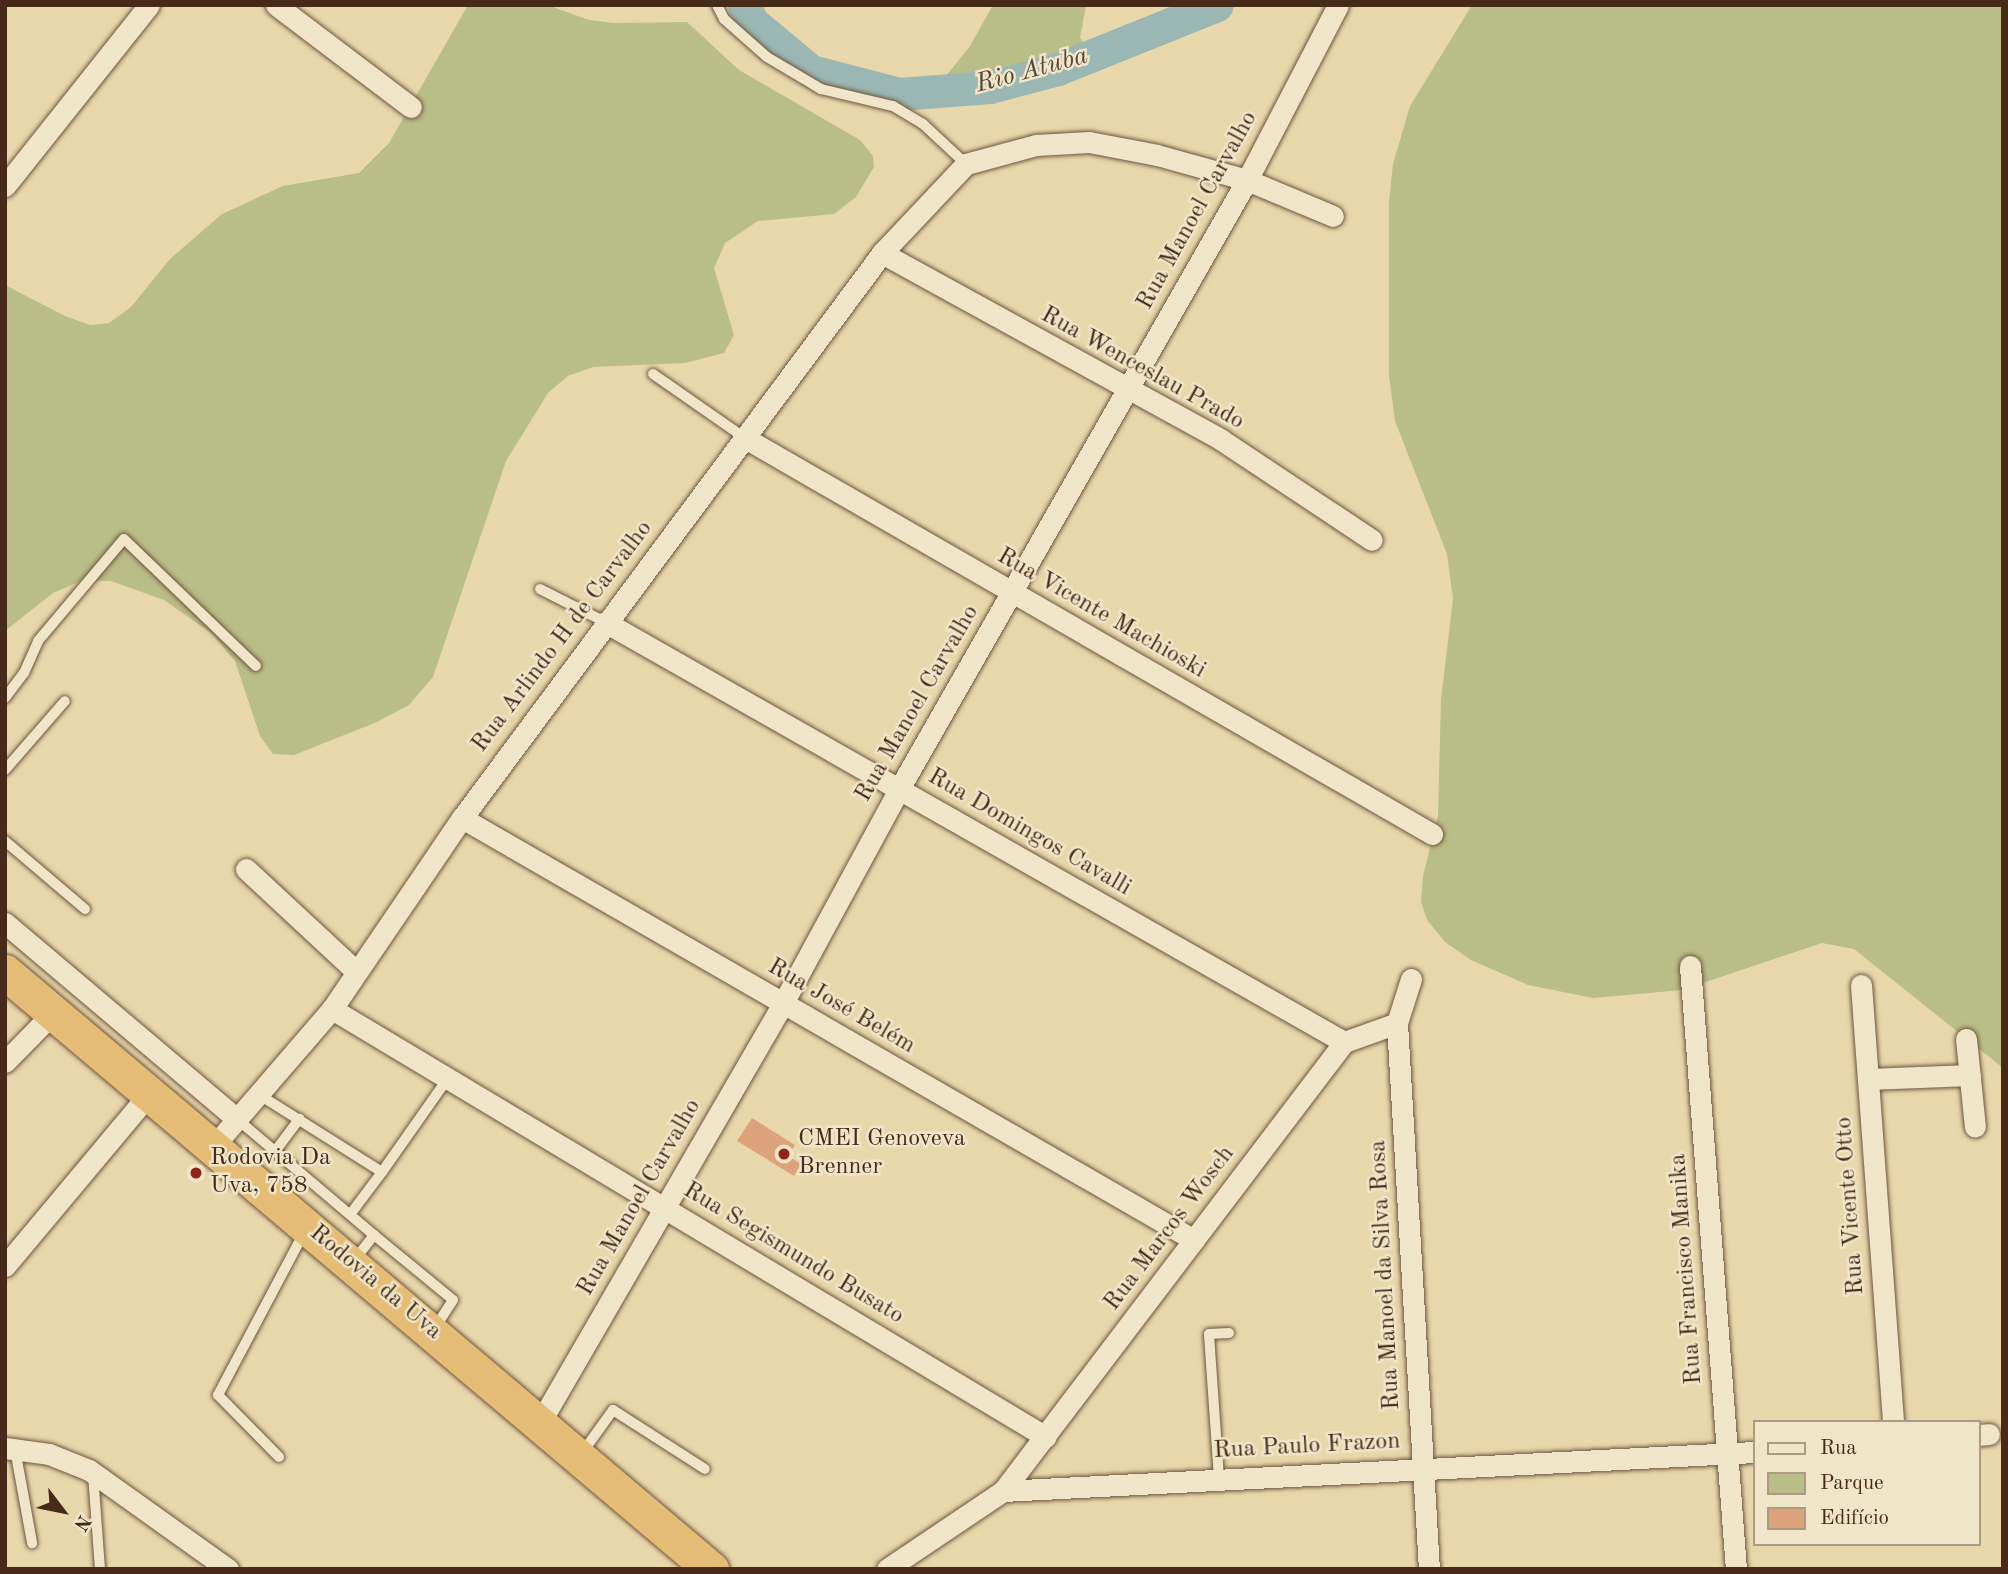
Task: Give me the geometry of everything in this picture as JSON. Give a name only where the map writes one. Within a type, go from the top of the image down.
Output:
[{"type":"highway","name":"Rodovia da Uva","points":[[5,972],[212,1148],[354,1262],[538,1426],[711,1569]]},
{"type":"street","points":[[5,186],[149,5]]},
{"type":"street","points":[[276,5],[411,107]]},
{"type":"street","name":"Rua Manoel Carvalho","points":[[538,1426],[783,1003],[899,789],[1128,392],[1247,180],[1338,5]]},
{"type":"street","points":[[966,164],[1036,145],[1089,142],[1157,155],[1247,180],[1333,216]]},
{"type":"street","name":"Rua Arlindo H de Carvalho","points":[[212,1148],[332,1009],[462,818],[605,622],[882,253],[966,164]]},
{"type":"street","name":"Rua Wenceslau Prado","points":[[882,253],[1128,392],[1220,439],[1371,540]]},
{"type":"street","name":"Rua Vicente Machioski","points":[[745,438],[1432,834]]},
{"type":"street","name":"Rua Domingos Cavalli","points":[[605,622],[1344,1042]]},
{"type":"street","name":"Rua José Belém","points":[[462,818],[1194,1240]]},
{"type":"street","points":[[246,869],[357,972]]},
{"type":"street","points":[[5,923],[237,1119]]},
{"type":"street","name":"Rua Francisco Manika","points":[[1690,966],[1736,1569]]},
{"type":"street","name":"Rua Manoel da Silva Rosa","points":[[1411,979],[1398,1023],[1429,1569]]},
{"type":"street","name":"Rua Vicente Otto","points":[[1861,985],[1894,1420]]},
{"type":"street","name":"Rua Segismundo Busato","points":[[332,1009],[1046,1437]]},
{"type":"street","points":[[5,1062],[53,1013]]},
{"type":"street","points":[[1344,1042],[1398,1023]]},
{"type":"street","points":[[1966,1039],[1975,1127]]},
{"type":"street","name":"Rua Marcos Wosch","points":[[1003,1491],[1344,1042]]},
{"type":"street","points":[[1868,1079],[1970,1075]]},
{"type":"street","points":[[5,1266],[149,1094]]},
{"type":"street","points":[[10,1449],[49,1454],[93,1473],[229,1569]]},
{"type":"street","name":"Rua Paulo Frazon","points":[[1003,1491],[1424,1467],[1752,1452]]},
{"type":"street","points":[[887,1569],[1003,1491]]},
{"type":"lane","points":[[717,5],[724,19],[767,57],[821,89],[893,106],[923,124],[966,164]]},
{"type":"lane","points":[[653,374],[745,438]]},
{"type":"lane","points":[[5,698],[24,673],[38,641],[124,539],[256,666]]},
{"type":"lane","name":"Rua Domingos Cavalli","points":[[540,589],[605,622]]},
{"type":"lane","points":[[5,771],[65,701]]},
{"type":"lane","points":[[5,841],[85,909]]},
{"type":"lane","points":[[352,1212],[448,1078]]},
{"type":"lane","points":[[258,1094],[382,1172]]},
{"type":"lane","points":[[276,1150],[299,1118]]},
{"type":"lane","points":[[237,1119],[352,1212],[374,1235],[453,1300],[432,1331]]},
{"type":"lane","points":[[279,1457],[218,1395],[308,1225]]},
{"type":"lane","points":[[354,1262],[374,1235]]},
{"type":"lane","points":[[1219,1478],[1209,1335],[1228,1333]]},
{"type":"lane","points":[[578,1458],[613,1410],[705,1469]]},
{"type":"lane","points":[[10,1449],[32,1543]]},
{"type":"lane","points":[[93,1473],[100,1569]]},
{"type":"green space","points":[[468,5],[547,5],[589,20],[614,23],[687,22],[739,70],[860,140],[873,156],[874,167],[856,197],[834,214],[758,221],[725,243],[714,268],[734,335],[724,353],[685,363],[593,367],[568,376],[548,393],[506,461],[433,677],[409,705],[377,722],[294,755],[273,754],[260,736],[235,661],[211,633],[164,600],[111,581],[81,581],[53,593],[5,631],[5,285],[65,316],[90,325],[109,323],[131,307],[170,259],[222,214],[283,186],[359,173],[389,143]]},
{"type":"green space","points":[[993,5],[1086,5],[1080,38],[1097,58],[1030,81],[938,86],[970,46]]},
{"type":"green space","points":[[1173,5],[1224,5],[1169,28]]},
{"type":"green space","points":[[1472,5],[2003,5],[2003,1068],[1854,949],[1822,943],[1682,990],[1593,998],[1528,985],[1471,960],[1445,942],[1427,920],[1421,902],[1423,876],[1438,816],[1441,699],[1453,599],[1447,554],[1395,421],[1389,376],[1389,202],[1393,164],[1410,106]]},
{"type":"building","points":[[752,1118],[795,1145],[788,1156],[801,1164],[794,1176],[737,1141]]},
{"type":"waterway","name":"Rio Atuba","points":[[744,5],[752,22],[811,71],[899,94],[990,87],[1058,69],[1217,5]]},
{"type":"place","name":"CMEI Genoveva Brenner","points":[[784,1154]]},
{"type":"place","name":"Rodovia Da Uva, 758","points":[[196,1173]]}]
